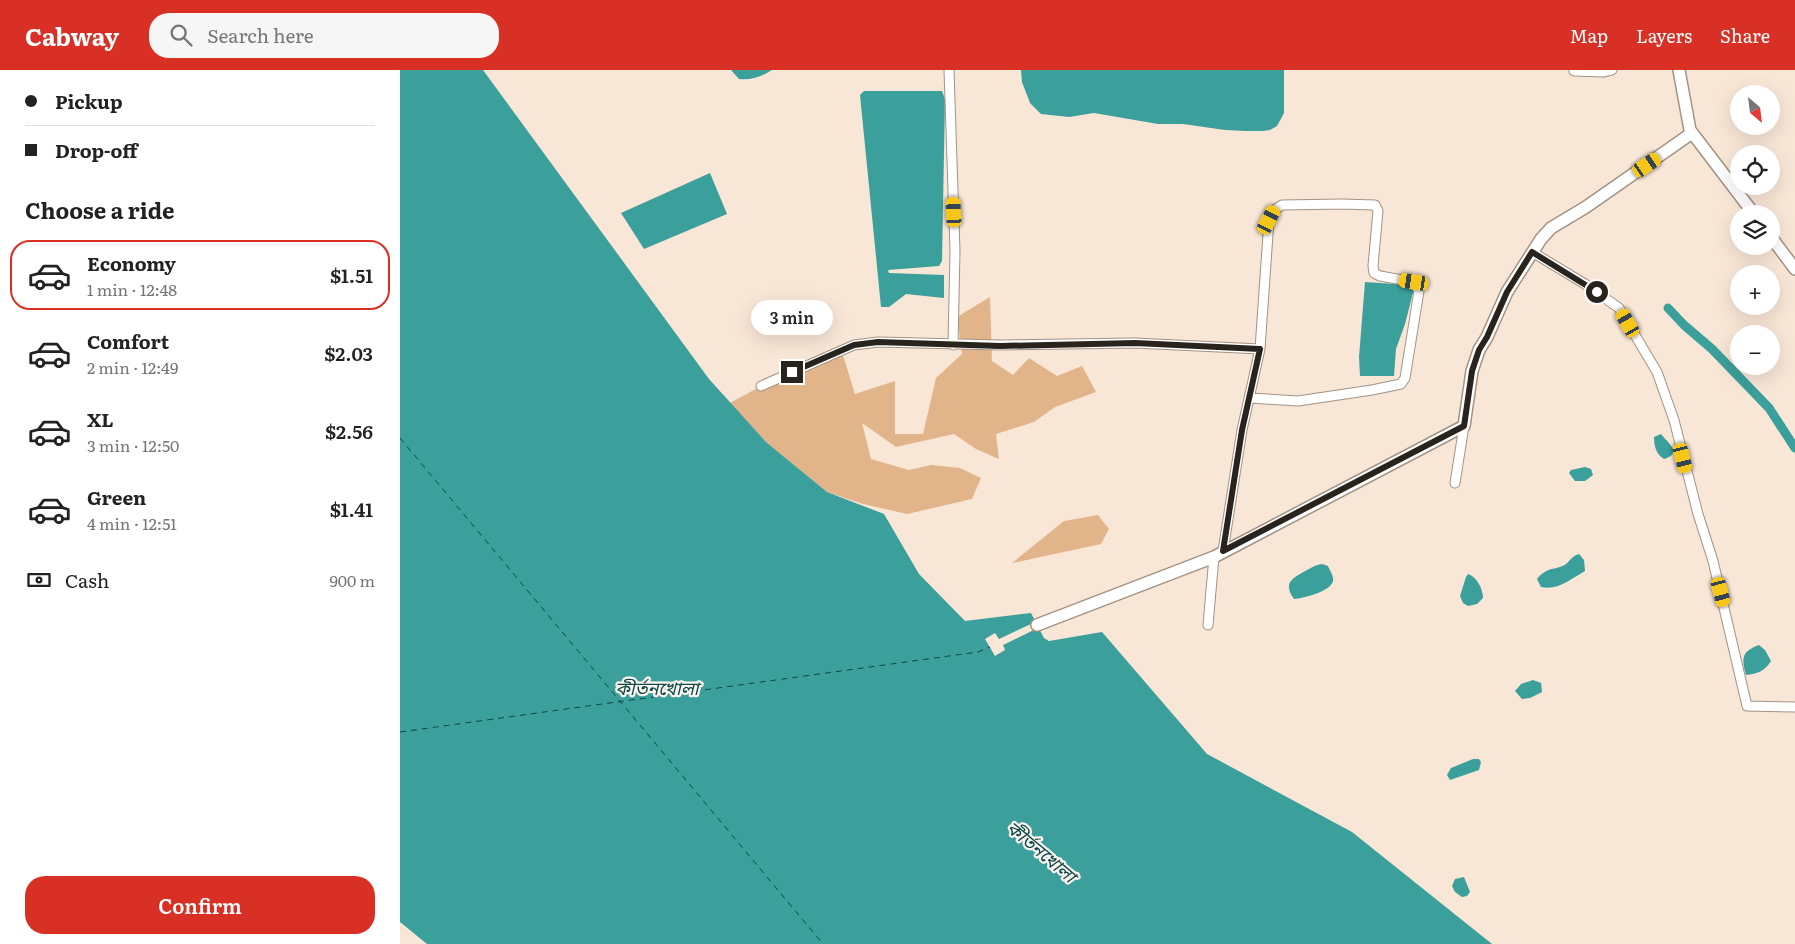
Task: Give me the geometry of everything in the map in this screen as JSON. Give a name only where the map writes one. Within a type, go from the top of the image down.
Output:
[{"type":"main road","points":[[1679,70],[1692,133],[1747,205]]},
{"type":"main road","points":[[1037,625],[1219,554],[1464,426],[1472,371],[1479,350],[1487,337],[1507,292],[1541,238],[1551,228],[1586,207],[1692,133]]},
{"type":"main road","points":[[1780,249],[1795,269]]},
{"type":"street","points":[[949,70],[955,251],[953,345]]},
{"type":"street","points":[[1574,71],[1604,72],[1612,70]]},
{"type":"street","points":[[1208,625],[1242,430],[1260,349],[1269,220],[1274,210],[1282,205],[1375,205],[1378,211],[1374,273],[1380,276],[1414,282],[1419,291],[1405,378],[1401,384],[1316,399],[1298,401],[1250,398]]},
{"type":"street","points":[[1532,252],[1586,284],[1619,308],[1657,372],[1674,420],[1698,514],[1713,562],[1747,706],[1795,707]]},
{"type":"street","points":[[761,386],[854,345],[878,342],[953,345],[1135,343],[1260,349]]},
{"type":"street","points":[[1454,483],[1464,426]]},
{"type":"shaded area","points":[[990,297],[992,361],[1013,375],[1029,358],[1057,376],[1082,366],[1096,392],[1055,407],[1034,422],[996,434],[999,459],[976,449],[954,434],[896,447],[862,423],[871,459],[909,470],[931,465],[960,468],[981,478],[972,499],[907,514],[863,504],[827,492],[766,442],[730,403],[841,349],[855,394],[895,381],[895,434],[923,434],[936,378],[962,354],[957,317]]},
{"type":"shaded area","points":[[1098,515],[1109,529],[1101,544],[1012,563],[1064,521]]},
{"type":"water","name":"কীর্তনখোলা","points":[[400,70],[483,70],[709,379],[766,442],[827,492],[884,514],[919,574],[965,621],[1031,613],[1044,638],[1049,641],[1102,632],[1207,754],[1352,832],[1492,944],[427,944],[400,922]]},
{"type":"water","points":[[731,70],[772,70],[756,78],[739,79]]},
{"type":"water","points":[[1021,70],[1284,70],[1284,113],[1277,126],[1263,131],[1225,130],[1183,124],[1158,124],[1094,113],[1069,117],[1041,114],[1030,103],[1022,82]]},
{"type":"water","points":[[864,91],[942,91],[945,99],[942,261],[939,266],[888,270],[889,273],[944,275],[944,298],[906,294],[889,307],[881,307],[860,95]]},
{"type":"water","points":[[710,173],[727,214],[644,249],[621,213]]},
{"type":"water","points":[[1365,282],[1410,285],[1414,289],[1396,349],[1394,376],[1360,376],[1359,357]]},
{"type":"water","points":[[1661,434],[1670,444],[1673,451],[1670,457],[1664,459],[1657,452],[1654,444],[1654,437]]},
{"type":"water","points":[[1585,467],[1591,469],[1593,475],[1585,481],[1575,481],[1569,473],[1571,470]]},
{"type":"water","points":[[1579,554],[1584,560],[1585,571],[1558,586],[1541,587],[1537,579],[1541,575],[1566,564]]},
{"type":"water","points":[[1322,564],[1328,566],[1332,574],[1333,581],[1331,585],[1316,594],[1294,599],[1289,588],[1291,581],[1307,570]]},
{"type":"water","points":[[1468,574],[1479,584],[1483,598],[1477,604],[1468,606],[1463,603],[1460,596]]},
{"type":"water","points":[[1759,645],[1765,650],[1771,661],[1760,671],[1746,675],[1744,656],[1753,647]]},
{"type":"water","points":[[1533,680],[1541,683],[1542,692],[1530,698],[1522,699],[1515,691],[1521,684]]},
{"type":"water","points":[[1473,759],[1479,759],[1481,762],[1479,770],[1450,780],[1447,775],[1451,768]]},
{"type":"water","points":[[1464,877],[1470,892],[1467,896],[1462,897],[1455,892],[1452,886],[1455,879]]},
{"type":"pier","points":[[1035,622],[1038,628],[1003,645],[1005,650],[995,656],[985,639],[995,633],[999,639]]},
{"type":"waterway","points":[[1668,308],[1684,325],[1712,349],[1769,408],[1795,448]]},
{"type":"ferry route","points":[[400,438],[823,944]]},
{"type":"ferry route","points":[[400,732],[978,652],[990,647]]},
{"type":"route","points":[[792,372],[854,345],[878,342],[1000,346],[1135,343],[1260,349],[1242,430],[1223,551],[1304,511],[1464,426],[1472,371],[1479,350],[1518,271],[1532,252],[1597,292]]}]
